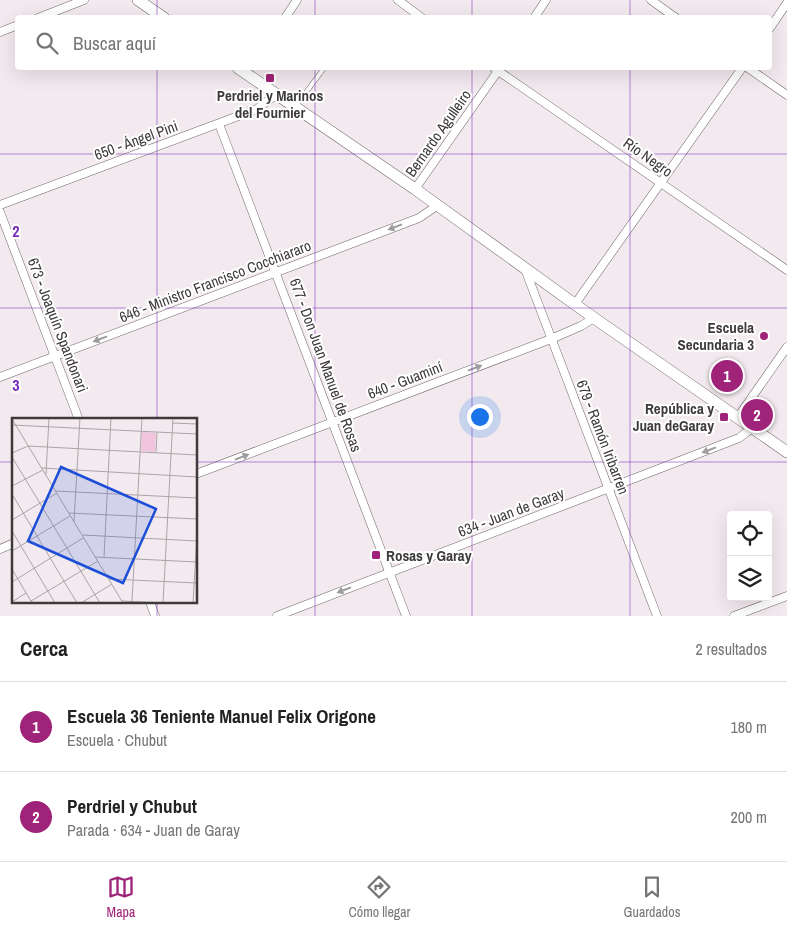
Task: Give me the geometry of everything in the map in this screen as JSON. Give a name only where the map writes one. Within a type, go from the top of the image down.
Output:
[{"type":"main road","points":[[138,0],[160,15]]},
{"type":"main road","points":[[245,70],[438,205],[594,318],[787,452]]},
{"type":"street","points":[[46,15],[84,0]]},
{"type":"street","points":[[287,15],[297,0]]},
{"type":"street","points":[[398,0],[418,15]]},
{"type":"street","points":[[536,15],[546,0]]},
{"type":"street","points":[[651,0],[672,15]]},
{"type":"street","points":[[772,25],[787,3]]},
{"type":"street","points":[[0,32],[15,26]]},
{"type":"street","name":"Bernardo Agulleiro","points":[[415,189],[496,70]]},
{"type":"street","name":"Río Negro","points":[[500,70],[787,270]]},
{"type":"street","points":[[575,304],[741,70]]},
{"type":"street","points":[[751,70],[787,95]]},
{"type":"street","name":"650 - Ángel Pini","points":[[0,205],[257,109],[277,94]]},
{"type":"street","name":"677 - Don Juan Manuel de Rosas","points":[[219,124],[406,616]]},
{"type":"street","name":"646 - Ministro Francisco Cocchiararo","points":[[0,377],[419,218],[438,205]]},
{"type":"street","name":"673 - Joaquín Spandonari","points":[[0,212],[78,418]]},
{"type":"street","name":"679 - Ramón Iribarren","points":[[524,268],[656,616]]},
{"type":"street","name":"640 - Guaminí","points":[[198,473],[552,339],[594,318]]},
{"type":"street","points":[[738,417],[787,347]]},
{"type":"street","name":"634 - Juan de Garay","points":[[277,616],[739,438],[752,428]]},
{"type":"street","points":[[0,549],[12,545]]},
{"type":"street","points":[[734,616],[787,596]]},
{"type":"street","points":[[151,604],[155,616]]},
{"type":"lane","points":[[296,107],[323,70]]},
{"type":"place","name":"Perdriel y Marinos del Fournier","points":[[270,78]]},
{"type":"place","name":"Escuela Secundaria 3","points":[[764,336]]},
{"type":"place","name":"Escuela 36 Teniente Manuel Felix Origone","points":[[727,376]]},
{"type":"place","name":"Perdriel y Chubut","points":[[757,415]]},
{"type":"place","name":"República y Juan deGaray","points":[[724,417]]},
{"type":"place","name":"Rosas y Garay","points":[[376,555]]}]
